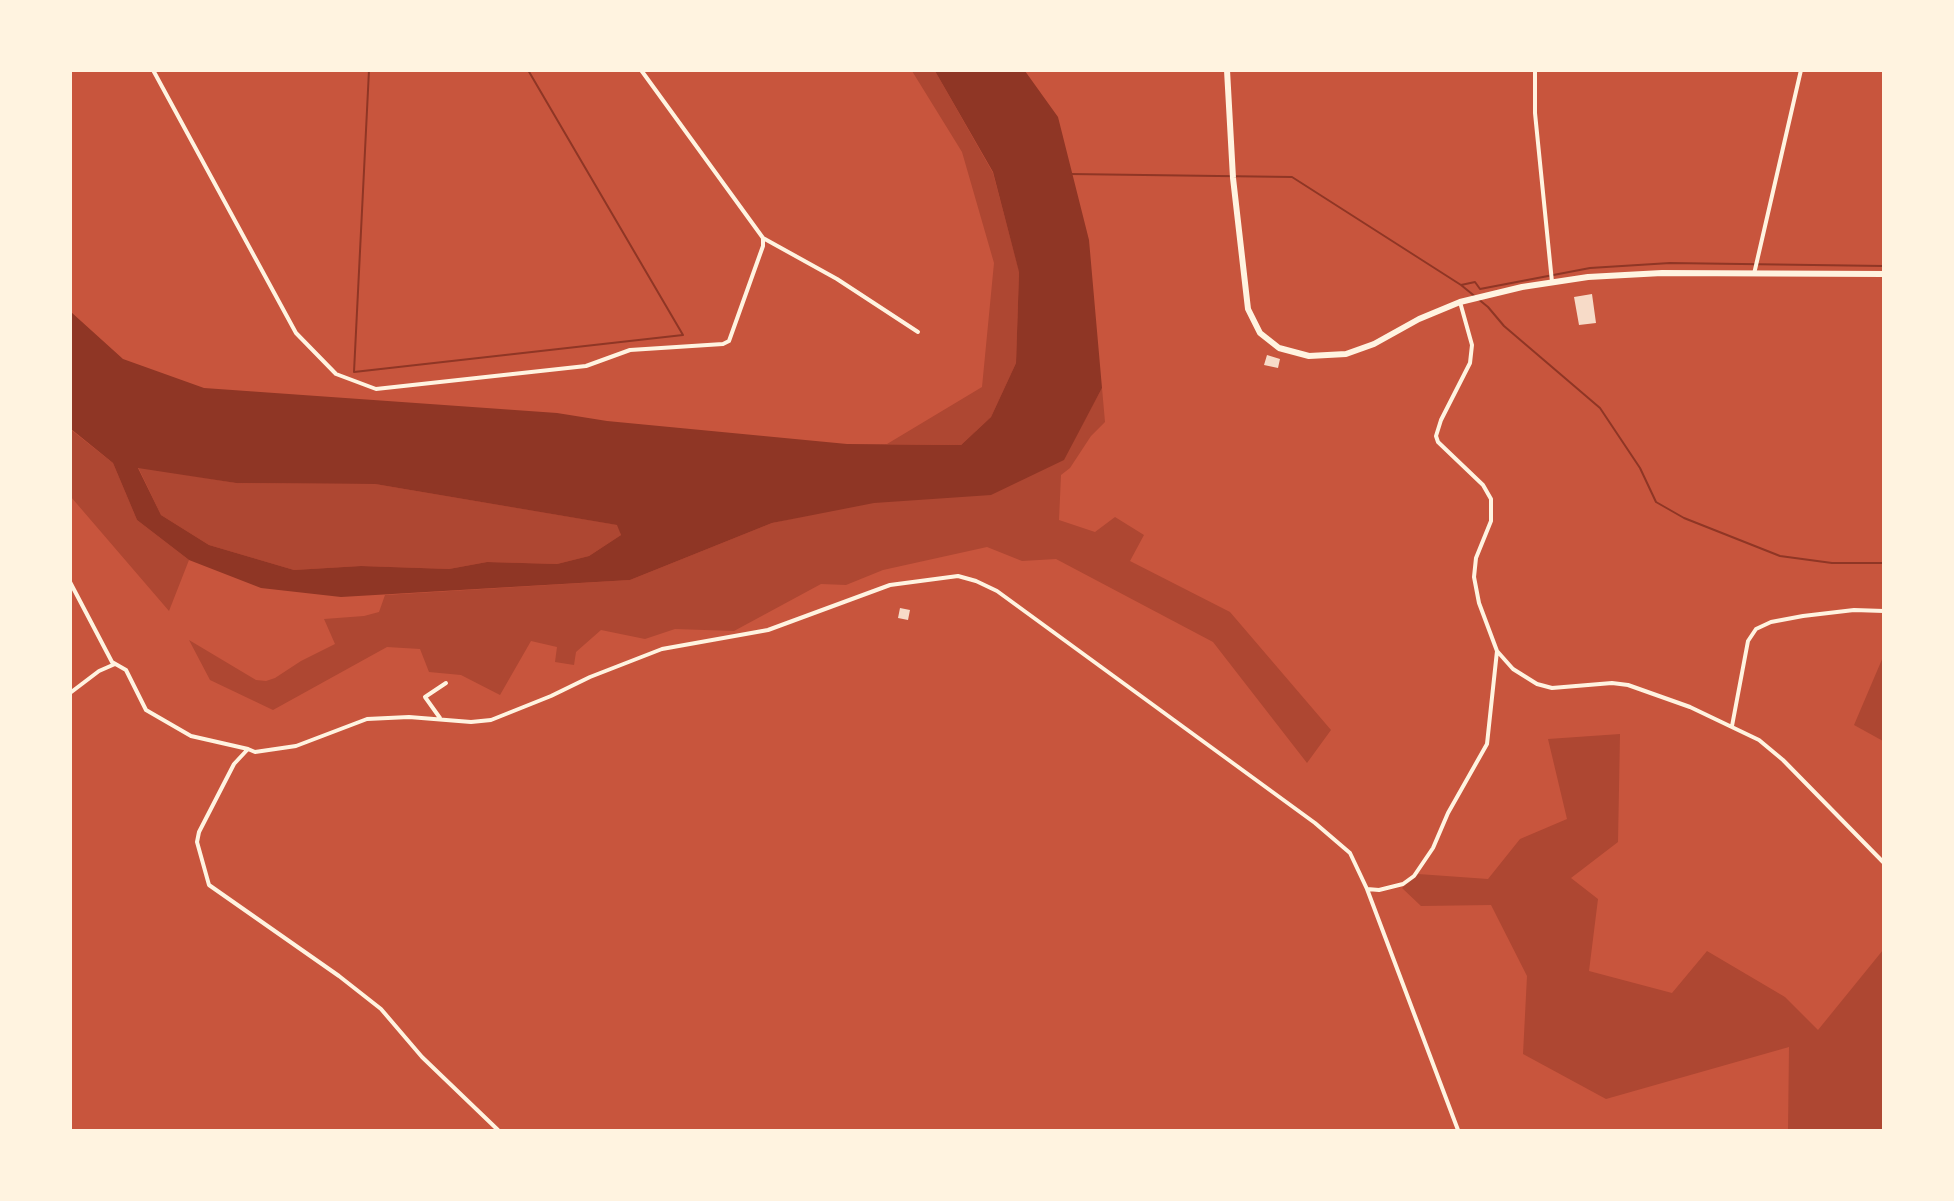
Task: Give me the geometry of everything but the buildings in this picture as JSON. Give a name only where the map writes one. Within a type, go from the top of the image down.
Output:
[{"type":"highway","points":[[1227,70],[1233,178],[1248,309],[1260,333],[1280,348],[1309,356],[1346,354],[1374,344],[1419,319],[1463,301],[1552,278],[1651,273],[1884,274]]},
{"type":"street","points":[[153,70],[297,333],[336,374],[371,388],[586,366],[630,350],[723,344],[729,340],[734,330],[763,246],[763,238]]},
{"type":"street","points":[[640,70],[763,238],[837,279],[918,332]]},
{"type":"street","points":[[1535,70],[1535,113],[1552,278]]},
{"type":"street","points":[[1754,272],[1801,70]]},
{"type":"street","points":[[1463,301],[1471,337],[1470,363],[1441,420],[1436,436],[1438,442],[1483,485],[1491,499],[1491,521],[1476,558],[1474,577],[1479,603],[1497,651],[1513,669],[1537,684],[1552,688],[1612,683],[1648,690],[1759,740],[1783,760],[1884,863]]},
{"type":"street","points":[[70,582],[115,664],[126,670],[142,703],[151,713],[191,736],[255,752],[296,746],[367,718],[441,718],[471,722],[491,720],[662,649],[768,630],[890,585],[958,576],[976,580],[997,591],[1315,823],[1350,853],[1367,890],[1458,1131]]},
{"type":"street","points":[[1732,726],[1748,641],[1756,629],[1771,622],[1803,616],[1854,610],[1884,611]]},
{"type":"street","points":[[1367,890],[1379,890],[1403,884],[1414,876],[1433,848],[1448,813],[1487,744],[1497,651]]},
{"type":"street","points":[[70,693],[99,671],[115,664]]},
{"type":"street","points":[[441,718],[425,697],[429,691],[446,683]]},
{"type":"street","points":[[248,750],[226,777],[222,792],[199,832],[197,842],[200,858],[209,885],[339,976],[381,1009],[422,1057],[498,1131]]},
{"type":"shaded area","points":[[912,71],[935,71],[993,173],[1019,271],[1016,363],[991,417],[961,445],[887,444],[982,387],[994,263],[962,152]]},
{"type":"shaded area","points":[[935,71],[1025,71],[1058,117],[1089,240],[1102,388],[1064,460],[991,495],[874,503],[772,523],[630,580],[341,597],[261,588],[189,560],[137,520],[113,463],[71,429],[71,312],[123,359],[204,388],[557,413],[607,421],[847,444],[961,445],[991,417],[1016,363],[1019,272],[993,172]],"holes":[[[138,468],[236,483],[375,484],[617,525],[621,535],[589,556],[557,564],[487,562],[449,569],[361,566],[294,570],[209,545],[161,515]]]},
{"type":"shaded area","points":[[1102,388],[1105,422],[1091,436],[1070,468],[1061,475],[1059,520],[1095,532],[1115,517],[1144,535],[1130,561],[1230,612],[1331,730],[1307,763],[1213,642],[1056,559],[1022,561],[987,547],[883,570],[846,585],[821,584],[734,631],[675,629],[645,639],[601,630],[576,652],[574,665],[555,662],[557,647],[531,641],[500,695],[461,675],[429,672],[420,649],[387,647],[273,710],[210,680],[189,640],[256,680],[266,681],[335,644],[324,619],[364,616],[379,612],[385,595],[630,580],[772,523],[1063,460]]},
{"type":"shaded area","points":[[70,429],[113,463],[137,520],[189,560],[169,611],[71,497]]},
{"type":"shaded area","points":[[138,467],[236,483],[375,484],[618,525],[621,535],[589,556],[557,564],[487,562],[449,569],[361,566],[294,570],[209,545],[161,515]]},
{"type":"shaded area","points":[[1883,657],[1884,741],[1854,725]]},
{"type":"shaded area","points":[[1620,734],[1618,842],[1571,878],[1598,899],[1589,971],[1672,993],[1707,951],[1785,997],[1818,1030],[1883,950],[1883,1130],[1788,1130],[1789,1047],[1606,1099],[1523,1054],[1527,976],[1491,905],[1421,906],[1402,888],[1418,874],[1488,879],[1520,839],[1567,819],[1548,739]]},
{"type":"waterway","points":[[369,70],[354,372],[683,335],[528,70]]},
{"type":"waterway","points":[[1070,174],[1292,177],[1461,285],[1488,307],[1504,326],[1600,408],[1640,468],[1656,502],[1684,518],[1780,556],[1832,563],[1884,563]]},
{"type":"waterway","points":[[1461,285],[1475,282],[1480,289],[1590,268],[1670,263],[1884,266]]}]
